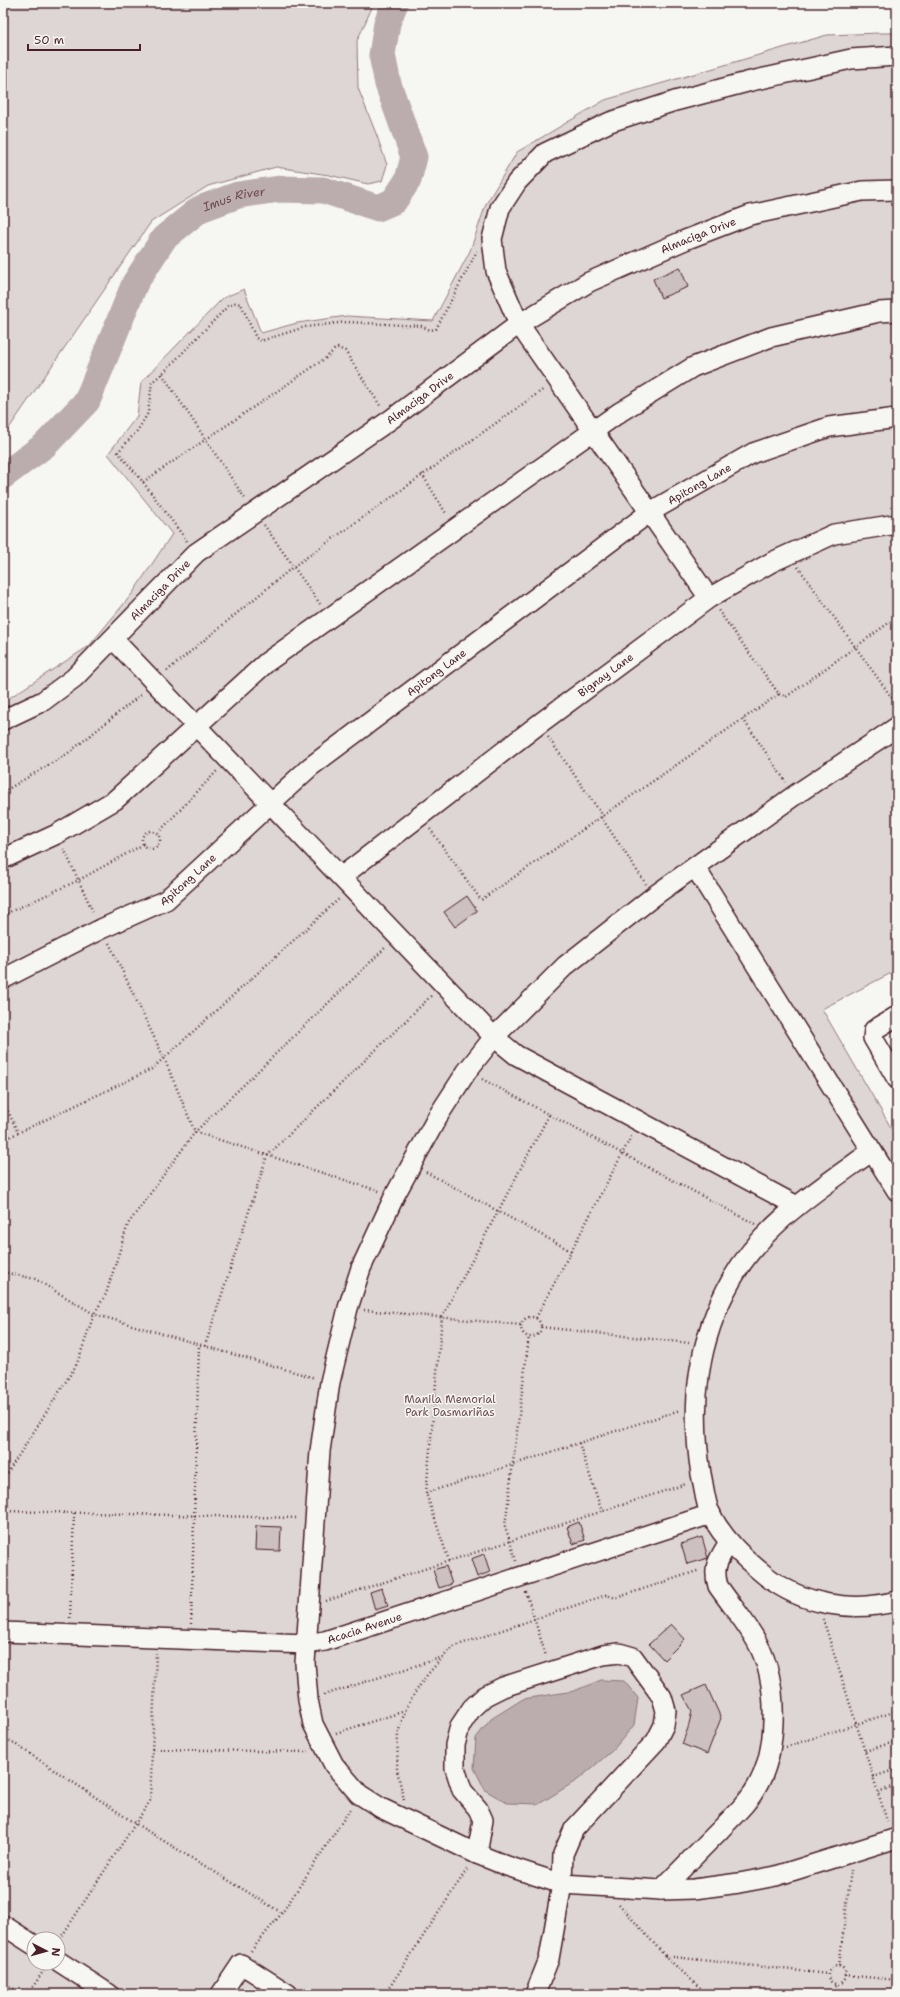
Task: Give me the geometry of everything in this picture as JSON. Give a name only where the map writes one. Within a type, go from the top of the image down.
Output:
[{"type":"street","points":[[709,598],[519,324],[496,271],[492,239],[500,208],[517,182],[545,152],[610,122],[675,101],[751,81],[851,58],[897,56]]},
{"type":"street","name":"Almaciga Drive","points":[[3,720],[43,701],[74,678],[196,553],[390,420],[519,324],[589,282],[685,240],[750,214],[862,191],[897,190]]},
{"type":"street","points":[[3,859],[57,834],[115,800],[268,662],[620,412],[693,367],[771,337],[879,312],[897,311]]},
{"type":"street","name":"Apitong Lane","points":[[3,979],[101,929],[166,900],[310,767],[650,512],[753,453],[829,427],[897,418]]},
{"type":"street","name":"Bignay Lane","points":[[346,882],[420,816],[539,724],[709,598],[789,554],[834,534],[897,524]]},
{"type":"street","points":[[113,639],[494,1037],[516,1055],[638,1122],[797,1206]]},
{"type":"street","points":[[895,1838],[776,1876],[739,1883],[694,1889],[661,1890],[603,1885],[562,1884],[477,1854],[381,1808],[359,1794],[334,1765],[314,1724],[308,1700],[306,1644],[320,1451],[330,1382],[348,1308],[361,1268],[411,1164],[438,1116],[467,1071],[494,1037],[565,966],[654,896],[694,867],[897,727]]},
{"type":"street","points":[[694,867],[897,1192]]},
{"type":"street","points":[[897,1016],[874,1030],[873,1038],[897,1079]]},
{"type":"street","points":[[872,1151],[797,1206],[769,1231],[733,1278],[720,1302],[705,1344],[696,1386],[696,1445],[710,1514],[729,1542],[755,1567],[780,1586],[817,1602],[855,1608],[897,1601]]},
{"type":"street","name":"Acacia Avenue","points":[[3,1632],[306,1644],[325,1641],[710,1514]]},
{"type":"street","points":[[661,1890],[753,1794],[764,1774],[770,1752],[774,1723],[772,1696],[767,1670],[758,1644],[718,1586],[715,1575],[716,1564],[729,1542]]},
{"type":"street","points":[[477,1854],[483,1820],[478,1809],[462,1790],[454,1768],[455,1745],[460,1726],[472,1708],[485,1696],[503,1687],[603,1655],[619,1653],[633,1657],[662,1697],[666,1711],[664,1726],[656,1741],[574,1829],[563,1854],[562,1884],[549,1959],[541,1992]]},
{"type":"street","points":[[3,1925],[26,1940]]},
{"type":"street","points":[[221,1994],[241,1964],[288,1994]]},
{"type":"street","points":[[63,1971],[109,1994]]},
{"type":"path","points":[[196,553],[143,482],[118,452],[138,430],[148,413],[152,382],[162,374],[228,306],[235,303],[241,304],[256,338],[261,341],[305,327],[348,322],[421,326],[430,330],[436,329],[480,245],[492,239]]},
{"type":"path","points":[[143,482],[326,358],[338,348],[345,351],[390,420]]},
{"type":"path","points":[[162,374],[254,512],[330,618]]},
{"type":"path","points":[[3,792],[67,754],[134,702],[154,682],[293,567],[422,474],[558,379]]},
{"type":"path","points":[[422,474],[456,529]]},
{"type":"path","points":[[789,554],[897,705]]},
{"type":"path","points":[[709,598],[779,694],[786,697],[897,617]]},
{"type":"path","points":[[420,816],[481,900],[779,694]]},
{"type":"path","points":[[743,719],[795,796]]},
{"type":"path","points":[[539,724],[602,816],[654,896]]},
{"type":"path","points":[[158,833],[228,759]]},
{"type":"path","points":[[152,830],[158,833],[161,838],[157,847],[151,849],[144,844],[142,839],[144,833],[152,830]]},
{"type":"path","points":[[57,834],[101,929],[164,1058],[195,1132],[395,1196]]},
{"type":"path","points":[[3,916],[79,880],[144,844]]},
{"type":"path","points":[[3,1140],[152,1069],[346,882]]},
{"type":"path","points":[[3,1480],[77,1364],[94,1314],[106,1294],[128,1224],[195,1132],[398,936]]},
{"type":"path","points":[[205,1346],[267,1156],[444,984]]},
{"type":"path","points":[[467,1071],[769,1231]]},
{"type":"path","points":[[3,1100],[18,1133]]},
{"type":"path","points":[[449,1561],[426,1493],[442,1318],[549,1115]]},
{"type":"path","points":[[536,1318],[638,1122]]},
{"type":"path","points":[[411,1164],[571,1251]]},
{"type":"path","points":[[3,1272],[34,1279],[94,1314],[330,1382]]},
{"type":"path","points":[[348,1308],[522,1325]]},
{"type":"path","points":[[527,1317],[536,1318],[540,1322],[541,1327],[537,1335],[529,1336],[522,1331],[522,1322],[527,1317]]},
{"type":"path","points":[[541,1327],[705,1344]]},
{"type":"path","points":[[529,1336],[505,1526],[551,1672]]},
{"type":"path","points":[[191,1640],[199,1345]]},
{"type":"path","points":[[426,1493],[696,1405]]},
{"type":"path","points":[[580,1443],[602,1512]]},
{"type":"path","points":[[308,1606],[702,1479]]},
{"type":"path","points":[[3,1511],[314,1519]]},
{"type":"path","points":[[69,1635],[74,1512]]},
{"type":"path","points":[[413,1824],[402,1793],[397,1770],[398,1733],[405,1711],[427,1675],[455,1646],[606,1595],[616,1598],[716,1564]]},
{"type":"path","points":[[817,1602],[873,1777],[895,1838]]},
{"type":"path","points":[[65,1931],[150,1801],[157,1639]]},
{"type":"path","points":[[308,1700],[443,1657]]},
{"type":"path","points":[[152,1750],[307,1752],[320,1738],[405,1711]]},
{"type":"path","points":[[770,1752],[897,1711]]},
{"type":"path","points":[[3,1736],[136,1824],[282,1913]]},
{"type":"path","points":[[865,1751],[897,1741]]},
{"type":"path","points":[[873,1777],[897,1769]]},
{"type":"path","points":[[878,1792],[897,1785]]},
{"type":"path","points":[[241,1964],[282,1913],[359,1794]]},
{"type":"path","points":[[838,1966],[854,1852]]},
{"type":"path","points":[[385,1994],[477,1854]]},
{"type":"path","points":[[603,1885],[665,1956],[707,1994]]},
{"type":"path","points":[[665,1956],[828,1974]]},
{"type":"path","points":[[838,1966],[843,1968],[845,1975],[841,1982],[836,1983],[831,1981],[828,1974],[832,1967],[838,1966]]},
{"type":"path","points":[[28,1994],[46,1971]]},
{"type":"path","points":[[845,1975],[897,1980]]},
{"type":"path","points":[[3,1982],[22,1994]]},
{"type":"path","points":[[835,1994],[836,1983]]},
{"type":"green space","points":[[3,3],[374,3],[357,41],[358,88],[387,165],[382,181],[368,184],[329,175],[276,167],[208,186],[151,222],[3,437]]},
{"type":"green space","name":"Manila Memorial Park Dasmariñas","points":[[897,33],[897,970],[822,1009],[897,1138],[897,1994],[3,1994],[3,702],[89,646],[132,594],[172,534],[108,454],[137,416],[141,382],[223,298],[244,289],[261,333],[297,323],[347,316],[433,321],[470,251],[486,204],[517,152],[605,100],[827,35]]},
{"type":"shaded area","points":[[601,1680],[624,1681],[638,1698],[634,1725],[613,1750],[579,1779],[539,1804],[507,1803],[485,1790],[474,1768],[476,1738],[491,1719],[523,1699],[574,1691]]},
{"type":"building","points":[[680,267],[688,287],[661,298],[653,279]]},
{"type":"building","points":[[467,896],[477,911],[455,927],[444,912]]},
{"type":"building","points":[[579,1522],[585,1540],[573,1544],[567,1527]]},
{"type":"building","points":[[256,1526],[281,1527],[280,1551],[255,1550]]},
{"type":"building","points":[[702,1537],[708,1558],[687,1564],[681,1544]]},
{"type":"building","points":[[484,1554],[490,1572],[477,1577],[471,1559]]},
{"type":"building","points":[[446,1566],[452,1584],[439,1588],[433,1570]]},
{"type":"building","points":[[382,1588],[388,1606],[375,1610],[370,1592]]},
{"type":"building","points":[[671,1624],[685,1639],[664,1660],[649,1644]]},
{"type":"building","points":[[706,1685],[721,1718],[707,1754],[682,1744],[692,1711],[683,1695]]},
{"type":"waterway","name":"Imus River","points":[[3,476],[45,445],[87,401],[135,283],[164,238],[200,209],[238,195],[280,189],[323,190],[378,208],[394,201],[408,180],[414,157],[388,84],[382,55],[387,23],[395,3]]}]
